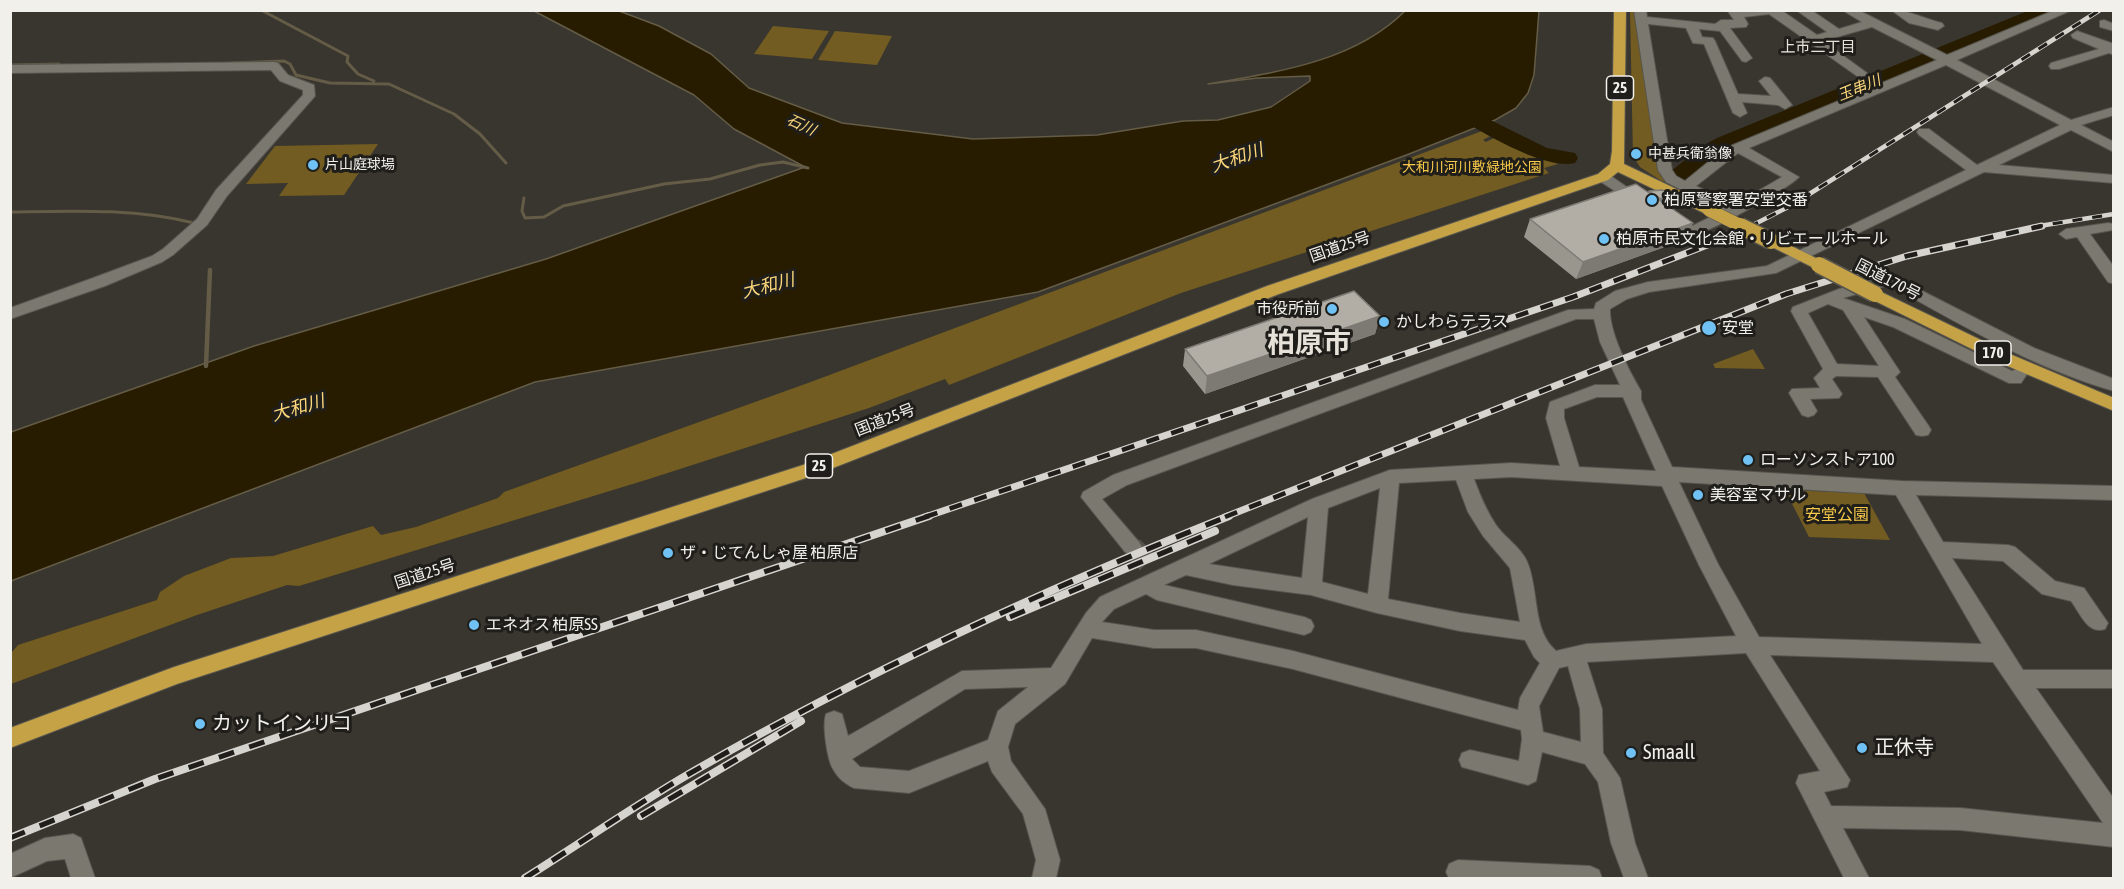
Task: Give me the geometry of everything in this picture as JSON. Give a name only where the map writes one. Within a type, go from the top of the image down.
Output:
[{"type":"highway","name":"25","points":[[1610,172],[1619,152],[1620,10]]},
{"type":"highway","name":"国道170号","points":[[1610,172],[1658,186],[2004,358],[2114,405]]},
{"type":"highway","name":"国道25号","points":[[10,738],[174,676],[809,470],[1273,290],[1610,172]]},
{"type":"street","points":[[1734,13],[1770,10],[1815,39],[1813,40],[1862,74]]},
{"type":"street","points":[[1802,10],[1837,33]]},
{"type":"street","points":[[1848,10],[2114,148]]},
{"type":"street","points":[[1897,10],[1913,20],[1938,26]]},
{"type":"street","points":[[1686,187],[1728,153],[1738,148],[1941,57],[2066,10]]},
{"type":"street","points":[[1734,13],[1742,24],[1721,24],[1746,58]]},
{"type":"street","points":[[1724,28],[1691,25],[1641,15],[1665,170],[1671,178],[1686,187],[1734,211]]},
{"type":"street","points":[[1815,39],[1870,22]]},
{"type":"street","points":[[1691,25],[1697,40],[1708,41],[1740,113]]},
{"type":"street","points":[[2077,35],[2112,50]]},
{"type":"street","points":[[2055,66],[2112,50]]},
{"type":"street","points":[[10,69],[274,66],[284,78],[309,88],[309,96],[221,193],[202,222],[168,252],[157,259],[108,279],[10,314]]},
{"type":"street","points":[[1733,97],[1784,105],[1765,81]]},
{"type":"street","points":[[1840,879],[1857,878],[1808,783],[1839,780],[1796,717],[1710,567],[1632,400],[1632,391],[1603,328],[1602,308],[1610,300],[1648,287],[1756,274],[1771,270],[1976,169],[2071,125],[2114,111]]},
{"type":"street","points":[[1924,132],[1976,169],[2114,179]]},
{"type":"street","points":[[1610,172],[1655,210],[1690,232],[1713,224],[1792,177],[1738,148]]},
{"type":"street","points":[[2108,227],[2073,233],[2114,279]]},
{"type":"street","points":[[1832,370],[1799,311],[1827,298],[1870,283],[1891,280],[2033,358],[2080,376],[2114,385]]},
{"type":"street","points":[[1827,298],[1899,323],[2015,379],[2019,374]]},
{"type":"street","points":[[1808,411],[1798,393],[1833,394],[1823,378],[1832,370],[1892,372],[1849,306]]},
{"type":"street","points":[[1132,547],[1090,497],[1120,480],[1574,314],[1601,314]]},
{"type":"street","points":[[1882,371],[1922,430]]},
{"type":"street","points":[[1571,472],[1555,418],[1556,406],[1595,391],[1632,391]]},
{"type":"street","points":[[1044,879],[1048,860],[1033,809],[1000,765],[997,747],[1006,717],[1057,677],[1093,619],[1107,603],[1153,576],[1185,567],[1319,504],[1390,477],[1511,470],[1902,488],[2114,493]]},
{"type":"street","points":[[1462,472],[1480,515],[1490,531],[1519,565],[1532,632],[1541,651],[1552,661]]},
{"type":"street","points":[[1377,605],[1390,477]]},
{"type":"street","points":[[1902,488],[1999,653],[2114,819]]},
{"type":"street","points":[[1311,587],[1319,504]]},
{"type":"street","points":[[1937,550],[2008,554],[2049,588],[2077,594],[2098,623]]},
{"type":"street","points":[[1185,567],[1233,577],[1311,587],[1377,605],[1460,622],[1532,632]]},
{"type":"street","points":[[1153,576],[1157,592],[1304,626]]},
{"type":"street","points":[[1088,629],[1154,639],[1196,639],[1293,660],[1532,731],[1592,756],[1609,778],[1623,843],[1636,879]]},
{"type":"street","points":[[1470,760],[1528,774],[1532,731],[1528,705],[1552,661],[1575,656],[1753,645],[1999,653]]},
{"type":"street","points":[[1575,656],[1591,710],[1592,756]]},
{"type":"street","points":[[840,753],[962,680],[1057,677]]},
{"type":"street","points":[[2017,679],[2114,680]]},
{"type":"street","points":[[834,721],[842,764],[854,777],[909,783],[997,747]]},
{"type":"street","points":[[1825,817],[1960,819],[2114,836]]},
{"type":"street","points":[[10,866],[45,850],[73,846],[83,879]]},
{"type":"street","points":[[1458,872],[1590,879]]},
{"type":"green space","points":[[1630,11],[1637,11],[1665,180],[1663,182],[1640,167],[1633,156]]},
{"type":"green space","points":[[773,26],[829,31],[812,59],[754,54]]},
{"type":"green space","points":[[835,31],[892,36],[877,65],[818,60]]},
{"type":"green space","name":"大和川河川敷緑地公園","points":[[1482,131],[1494,134],[1483,140],[1486,142],[1498,136],[1558,164],[1544,168],[1549,173],[1181,293],[949,385],[945,379],[869,408],[649,479],[299,586],[287,585],[197,615],[11,684],[11,653],[18,645],[157,600],[160,592],[184,576],[231,558],[273,556],[373,526],[381,535],[416,527],[498,498],[504,492],[808,383]]},
{"type":"green space","name":"片山庭球場","points":[[378,144],[344,195],[279,196],[288,183],[246,184],[275,146]]},
{"type":"green space","points":[[1753,349],[1765,369],[1715,368],[1713,364]]},
{"type":"green space","name":"安堂公園","points":[[1785,490],[1864,493],[1890,540],[1809,537]]},
{"type":"water","points":[[534,11],[619,11],[659,26],[711,54],[749,88],[842,123],[973,139],[1097,135],[1183,121],[1218,120],[1271,107],[1310,81],[1310,76],[1257,78],[1208,84],[1287,69],[1338,53],[1385,28],[1405,11],[1539,11],[1534,75],[1528,93],[1516,108],[1495,120],[1409,154],[1038,292],[535,382],[11,581],[11,432],[254,346],[546,259],[805,167],[734,129],[694,95]]},
{"type":"building","name":"柏原市民文化会館・リビエールホール","points":[[1636,184],[1693,223],[1583,262],[1530,219]]},
{"type":"building","points":[[1662,190],[1671,194],[1661,199],[1649,191]]},
{"type":"building","points":[[1354,291],[1380,316],[1207,376],[1185,349]]},
{"type":"waterway","points":[[261,10],[348,56],[347,62],[358,74],[374,81]]},
{"type":"waterway","name":"玉串川","points":[[1676,176],[1725,143],[2047,10]]},
{"type":"waterway","points":[[232,63],[284,61],[290,64],[296,75],[330,83],[389,84],[454,114],[480,134],[506,163]]},
{"type":"waterway","points":[[10,65],[59,64]]},
{"type":"waterway","name":"玉串川","points":[[1452,107],[1541,153],[1567,158]]},
{"type":"waterway","points":[[524,198],[522,211],[525,218],[544,217],[563,206],[664,184],[710,179],[760,165],[783,162],[808,168]]},
{"type":"waterway","points":[[10,212],[125,213],[194,223]]},
{"type":"waterway","points":[[206,366],[210,270]]},
{"type":"tunnel","points":[[1132,547],[1150,565]]},
{"type":"railway","points":[[1749,227],[1792,205],[2100,10]]},
{"type":"railway","points":[[2033,227],[2114,214]]},
{"type":"railway","points":[[1225,517],[1786,294],[1907,256],[2042,226]]},
{"type":"railway","points":[[925,517],[1573,297],[1749,227]]},
{"type":"railway","points":[[10,838],[155,779],[929,516]]},
{"type":"railway","points":[[525,878],[679,780],[829,697],[1027,601],[1229,516]]},
{"type":"railway","points":[[1010,617],[1215,531]]},
{"type":"railway","points":[[641,816],[801,721]]},
{"type":"place","name":"中甚兵衛翁像","points":[[1636,154]]},
{"type":"place","name":"片山庭球場","points":[[313,165]]},
{"type":"place","name":"柏原警察署安堂交番","points":[[1652,200]]},
{"type":"place","name":"柏原市民文化会館・リビエールホール","points":[[1604,239]]},
{"type":"place","name":"市役所前","points":[[1332,309]]},
{"type":"place","name":"かしわらテラス","points":[[1384,322]]},
{"type":"place","name":"安堂","points":[[1709,328]]},
{"type":"place","name":"ローソンストア100","points":[[1748,460]]},
{"type":"place","name":"美容室マサル","points":[[1698,495]]},
{"type":"place","name":"ザ・じてんしゃ屋 柏原店","points":[[668,553]]},
{"type":"place","name":"エネオス 柏原SS","points":[[474,625]]},
{"type":"place","name":"カットインリコ","points":[[200,724]]},
{"type":"place","name":"正休寺","points":[[1862,748]]},
{"type":"place","name":"Smaall","points":[[1631,753]]},
{"type":"district","name":"上市二丁目","points":[[1818,47]]},
{"type":"district","name":"柏原市","points":[[1309,343]]},
{"type":"water label","name":"石川","points":[[801,125]]},
{"type":"water label","name":"大和川","points":[[1237,158]]},
{"type":"water label","name":"大和川","points":[[768,286]]},
{"type":"water label","name":"大和川","points":[[298,408]]}]
